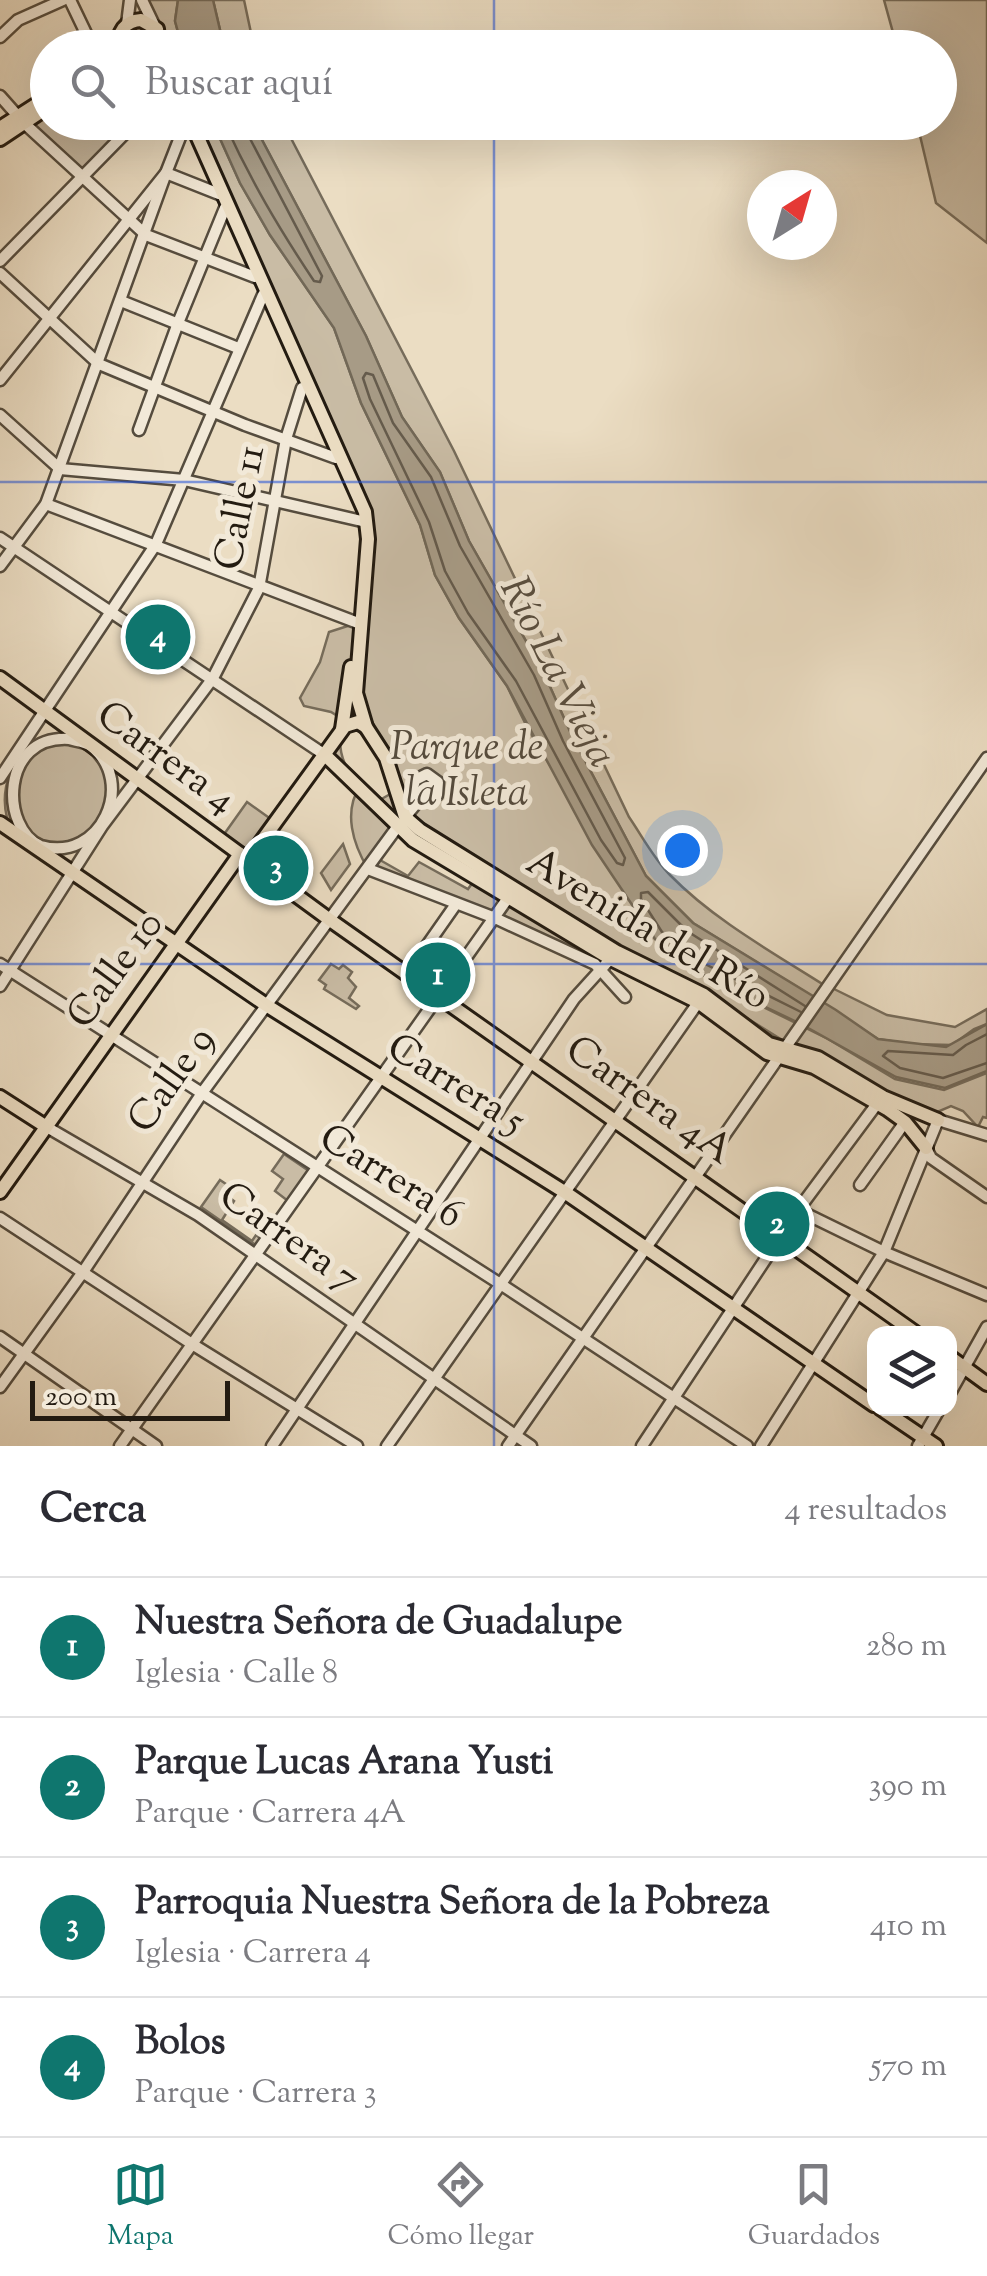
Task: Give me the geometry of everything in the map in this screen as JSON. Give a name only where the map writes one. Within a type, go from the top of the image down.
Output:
[{"type":"main road","points":[[130,30],[141,20],[157,30]]},
{"type":"main road","points":[[0,140],[30,112]]},
{"type":"main road","points":[[0,128],[30,116]]},
{"type":"main road","name":"Avenida del Río","points":[[196,140],[302,388],[365,521],[358,624],[340,753],[345,768],[370,794]]},
{"type":"main road","name":"Avenida del Río","points":[[196,140],[365,512],[367,556],[356,693],[366,727],[386,758],[402,821],[413,840],[508,898],[701,999],[769,1044],[818,1058],[880,1100],[926,1148]]},
{"type":"main road","name":"Carrera 4","points":[[0,678],[438,996]]},
{"type":"main road","points":[[341,731],[353,722],[366,727]]},
{"type":"main road","name":"Calle 10","points":[[0,1179],[45,1126],[177,944],[341,731]]},
{"type":"main road","name":"Avenida del Río","points":[[325,755],[402,821],[614,955]]},
{"type":"main road","points":[[370,794],[386,798],[394,788]]},
{"type":"main road","name":"Carrera 5","points":[[0,823],[266,1005],[566,1193],[867,1399]]},
{"type":"main road","name":"Carrera 4A","points":[[438,996],[906,1326]]},
{"type":"main road","name":"Carrera 7","points":[[0,1097],[45,1126]]},
{"type":"main road","name":"Avenida del Río","points":[[880,1100],[938,1120]]},
{"type":"main road","name":"Calle 10","points":[[0,1192],[41,1138],[45,1126]]},
{"type":"main road","points":[[957,1362],[987,1384]]},
{"type":"main road","name":"Carrera 5","points":[[889,1416],[921,1442],[936,1446]]},
{"type":"street","points":[[0,37],[18,20],[67,0],[83,30]]},
{"type":"street","points":[[122,30],[130,0]]},
{"type":"street","points":[[142,0],[154,25]]},
{"type":"street","points":[[0,96],[30,128]]},
{"type":"street","points":[[43,140],[146,235],[255,277]]},
{"type":"street","points":[[0,261],[118,140]]},
{"type":"street","points":[[0,566],[46,504],[180,140]]},
{"type":"street","points":[[166,173],[218,194]]},
{"type":"street","points":[[0,380],[166,173]]},
{"type":"street","points":[[139,430],[224,208]]},
{"type":"street","points":[[0,273],[99,364],[336,458]]},
{"type":"street","points":[[0,778],[156,544],[262,295]]},
{"type":"street","points":[[122,301],[238,348]]},
{"type":"street","name":"Calle 11","points":[[0,986],[5,968],[102,826],[213,678],[259,588],[286,440],[302,388]]},
{"type":"street","points":[[0,415],[60,469],[184,480],[365,521]]},
{"type":"street","points":[[46,504],[358,624]]},
{"type":"street","points":[[0,538],[325,755]]},
{"type":"street","points":[[68,739],[90,745],[105,767],[110,784],[102,826],[86,840],[66,848],[45,848],[24,840],[8,821],[2,806],[1,788],[9,763],[26,748],[47,740],[68,739]]},
{"type":"street","points":[[508,1446],[987,758]]},
{"type":"street","name":"Calle 9","points":[[0,1388],[202,1093],[418,798]]},
{"type":"street","points":[[368,868],[596,964],[625,997]]},
{"type":"street","points":[[120,1446],[508,898]]},
{"type":"street","points":[[407,974],[456,904]]},
{"type":"street","points":[[272,1446],[574,999],[614,955]]},
{"type":"street","name":"Carrera 6","points":[[5,968],[502,1285],[746,1446]]},
{"type":"street","points":[[387,1446],[701,999]]},
{"type":"street","points":[[642,1446],[798,1210],[880,1100]]},
{"type":"street","points":[[761,1446],[884,1252],[938,1120],[987,1135]]},
{"type":"street","points":[[860,1185],[905,1122]]},
{"type":"street","name":"Carrera 7","points":[[45,1126],[144,1180],[531,1446]]},
{"type":"street","points":[[926,1148],[931,1158],[987,1197]]},
{"type":"street","points":[[798,1210],[884,1252],[987,1295]]},
{"type":"street","points":[[0,1218],[352,1445]]},
{"type":"street","points":[[957,1380],[987,1328]]},
{"type":"street","points":[[0,1337],[156,1446]]},
{"type":"street","points":[[921,1442],[936,1416]]},
{"type":"green space","points":[[146,0],[178,0],[177,30],[123,30],[146,20]]},
{"type":"green space","points":[[213,0],[244,0],[250,30],[220,30]]},
{"type":"green space","points":[[884,0],[987,0],[987,243],[936,203],[921,140],[957,140],[957,30],[892,30]]},
{"type":"green space","points":[[43,140],[119,140],[82,176]]},
{"type":"green space","name":"Parque de la Isleta","points":[[199,140],[221,140],[270,235],[334,328],[361,403],[420,525],[435,575],[459,618],[507,686],[528,729],[655,939],[713,982],[828,1039],[895,1079],[944,1090],[987,1073],[987,1118],[983,1117],[978,1127],[963,1111],[951,1106],[935,1113],[910,1107],[787,1043],[721,1002],[617,952],[406,817],[368,869],[352,828],[352,806],[360,786],[325,755],[340,732],[345,764],[378,801],[392,793],[376,740],[331,712],[304,706],[300,698],[320,662],[329,632],[357,623],[368,535]]},
{"type":"green space","points":[[262,140],[292,140],[454,451],[629,817],[659,862],[705,907],[824,985],[815,998],[693,923],[646,876],[572,736],[543,671],[469,541],[440,472],[402,417],[366,336]]},
{"type":"green space","points":[[36,743],[90,745],[105,767],[110,802],[86,840],[45,848],[7,818],[5,796],[10,774],[20,756]]},
{"type":"green space","points":[[247,802],[275,822],[248,860],[220,840]]},
{"type":"green space","points":[[343,844],[350,864],[331,890],[321,873]]},
{"type":"green space","points":[[380,860],[408,876],[419,862],[468,889],[476,878],[611,959],[601,971],[595,964],[378,873]]},
{"type":"green space","points":[[331,964],[339,969],[343,965],[352,972],[348,978],[356,987],[349,998],[359,1006],[356,1009],[324,989],[326,985],[319,980]]},
{"type":"green space","points":[[830,987],[887,1015],[955,1027],[987,1009],[987,1024],[952,1045],[878,1039],[822,1003]]},
{"type":"green space","points":[[284,1154],[309,1171],[288,1201],[275,1191],[283,1179],[272,1171]]},
{"type":"green space","points":[[220,1180],[235,1190],[230,1198],[234,1201],[222,1220],[252,1241],[256,1235],[261,1239],[257,1246],[201,1207]]},
{"type":"green space","points":[[807,1194],[780,1234],[754,1213],[761,1200],[771,1207]]},
{"type":"water","points":[[178,0],[213,0],[220,30],[177,30]]},
{"type":"water","name":"Río La Vieja","points":[[221,140],[262,140],[366,336],[402,417],[440,472],[469,541],[543,671],[572,736],[646,876],[693,923],[878,1039],[946,1047],[987,1024],[987,1071],[945,1088],[896,1077],[801,1024],[713,982],[655,939],[592,845],[507,686],[459,618],[435,575],[420,525],[361,403],[334,328],[270,235]]},
{"type":"place","name":"Bolos","points":[[158,637]]},
{"type":"place","name":"Parroquia Nuestra Señora de la Pobreza","points":[[276,868]]},
{"type":"place","name":"Nuestra Señora de Guadalupe","points":[[438,975]]},
{"type":"place","name":"Parque Lucas Arana Yusti","points":[[777,1224]]}]
